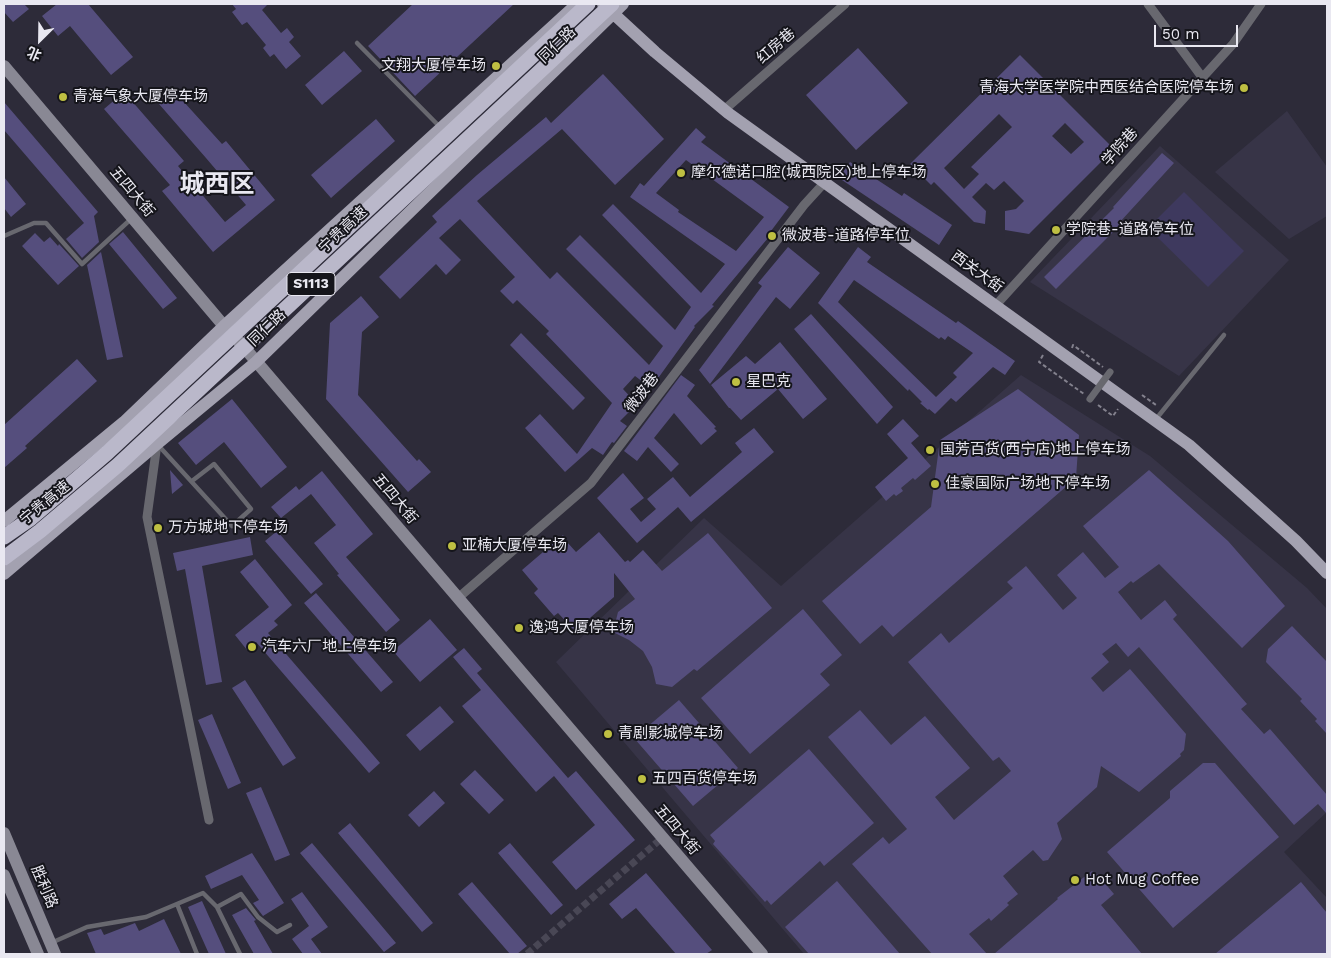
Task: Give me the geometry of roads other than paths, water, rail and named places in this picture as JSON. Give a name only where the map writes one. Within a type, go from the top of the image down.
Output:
[{"type":"highway","name":"宁贵高速","points":[[4,538],[108,453],[588,4]]},
{"type":"highway","name":"宁贵高速","points":[[4,558],[40,531],[118,465],[612,8]]},
{"type":"main road","name":"同仁路","points":[[4,521],[124,422],[224,326],[577,4]]},
{"type":"main road","name":"西关大街","points":[[603,4],[612,8],[654,52],[724,110],[1189,445],[1296,541],[1327,573]]},
{"type":"main road","name":"同仁路","points":[[4,574],[256,362],[612,8],[623,4]]},
{"type":"main road","name":"五四大街","points":[[4,66],[762,954]]},
{"type":"main road","name":"胜利路","points":[[4,833],[53,948]]},
{"type":"main road","points":[[4,875],[38,954]]},
{"type":"street","name":"红房巷","points":[[724,110],[845,4]]},
{"type":"street","points":[[1148,4],[1202,77]]},
{"type":"street","name":"学院巷","points":[[996,305],[1233,44],[1261,4]]},
{"type":"street","name":"微波巷","points":[[458,598],[591,483],[804,205],[825,182]]},
{"type":"street","points":[[1090,399],[1110,372]]},
{"type":"street","points":[[157,444],[147,517],[209,820]]},
{"type":"lane","points":[[358,43],[441,128]]},
{"type":"lane","points":[[4,236],[34,224],[46,224],[82,264],[132,218]]},
{"type":"lane","points":[[1155,420],[1224,335]]},
{"type":"lane","points":[[157,444],[232,526],[250,509],[214,464],[192,481]]},
{"type":"lane","points":[[53,948],[87,927],[146,916],[203,893],[217,906],[240,954]]},
{"type":"lane","points":[[217,906],[241,894],[258,917],[277,932],[290,925]]},
{"type":"lane","points":[[177,904],[198,954]]},
{"type":"tunnel","points":[[527,954],[662,838]]},
{"type":"place","name":"文翔大厦停车场","points":[[496,66]]},
{"type":"place","name":"青海大学医学院中西医结合医院停车场","points":[[1244,88]]},
{"type":"place","name":"青海气象大厦停车场","points":[[63,97]]},
{"type":"place","name":"摩尔德诺口腔(城西院区)地上停车场","points":[[681,173]]},
{"type":"place","name":"学院巷-道路停车位","points":[[1056,230]]},
{"type":"place","name":"微波巷-道路停车位","points":[[772,236]]},
{"type":"place","name":"星巴克","points":[[736,382]]},
{"type":"place","name":"国芳百货(西宁店)地上停车场","points":[[930,450]]},
{"type":"place","name":"佳豪国际广场地下停车场","points":[[935,484]]},
{"type":"place","name":"万方城地下停车场","points":[[158,528]]},
{"type":"place","name":"亚楠大厦停车场","points":[[452,546]]},
{"type":"place","name":"逸鸿大厦停车场","points":[[519,628]]},
{"type":"place","name":"汽车六厂地上停车场","points":[[252,647]]},
{"type":"place","name":"青剧影城停车场","points":[[608,734]]},
{"type":"place","name":"五四百货停车场","points":[[642,779]]},
{"type":"place","name":"Hot Mug Coffee","points":[[1075,880]]},
{"type":"district","name":"城西区","points":[[217,185]]}]
